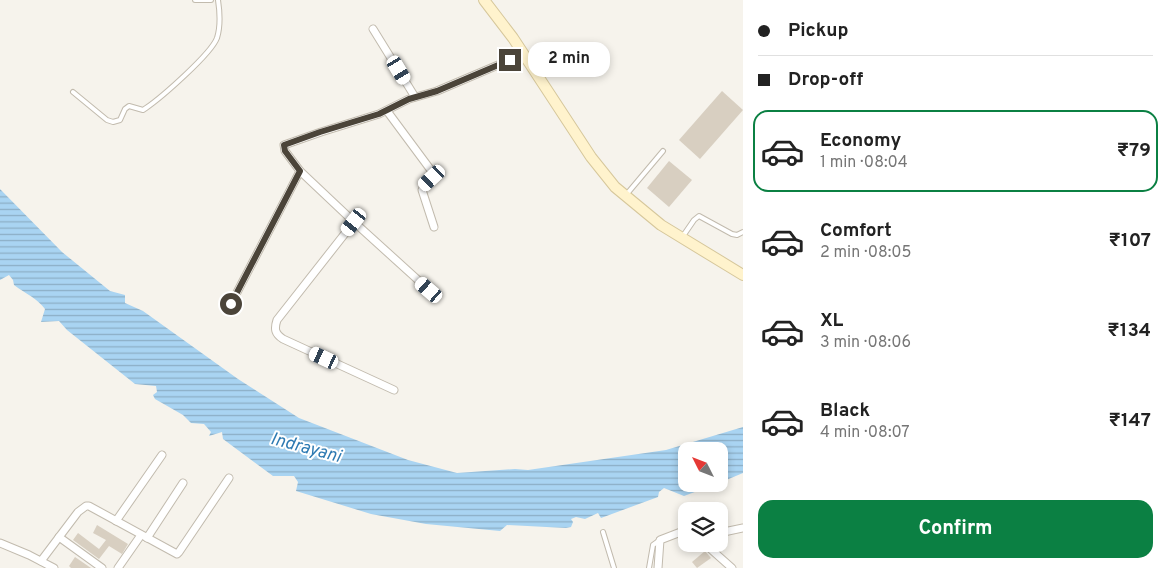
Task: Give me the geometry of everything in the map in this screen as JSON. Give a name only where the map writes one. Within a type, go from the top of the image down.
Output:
[{"type":"street","points":[[484,0],[524,54],[591,157],[615,187],[661,225],[743,275]]},
{"type":"street","points":[[373,29],[416,97]]},
{"type":"street","points":[[429,290],[300,171],[285,151],[284,145],[387,111],[416,97],[437,91],[524,54]]},
{"type":"street","points":[[387,111],[433,174],[422,190],[434,227]]},
{"type":"street","points":[[231,304],[300,171]]},
{"type":"street","points":[[354,222],[278,320],[275,327],[276,332],[283,339],[394,390]]},
{"type":"street","points":[[116,521],[162,455]]},
{"type":"street","points":[[43,564],[59,537],[78,512],[86,506],[173,553],[179,552],[229,478]]},
{"type":"street","points":[[118,568],[184,483]]},
{"type":"street","points":[[728,531],[743,528]]},
{"type":"street","points":[[658,568],[660,540],[678,533]]},
{"type":"street","points":[[59,537],[102,568]]},
{"type":"street","points":[[0,542],[54,568]]},
{"type":"street","points":[[714,552],[732,568]]},
{"type":"lane","points":[[195,0],[211,0]]},
{"type":"lane","points":[[73,92],[113,122],[120,120],[125,109],[129,106],[144,110],[207,54],[216,40],[220,26],[218,0]]},
{"type":"lane","points":[[626,195],[663,151]]},
{"type":"lane","points":[[681,238],[699,216],[732,234],[737,235],[743,232]]},
{"type":"lane","points":[[603,532],[614,568]]},
{"type":"lane","points":[[649,568],[653,545],[660,540]]},
{"type":"water","name":"Indrayani","points":[[0,189],[62,252],[110,291],[125,295],[125,303],[143,311],[238,379],[299,418],[408,460],[457,473],[515,469],[528,470],[666,450],[678,446],[678,492],[695,492],[684,496],[664,488],[659,492],[658,497],[601,518],[598,513],[585,519],[576,517],[571,519],[573,522],[571,527],[566,528],[507,525],[500,531],[426,524],[371,514],[296,491],[298,482],[294,476],[273,476],[223,439],[222,432],[209,436],[211,432],[204,424],[191,423],[183,415],[155,399],[153,395],[157,392],[156,386],[135,384],[67,330],[59,321],[41,322],[45,309],[35,299],[14,285],[9,275],[0,280]]},
{"type":"water","points":[[743,427],[743,473],[728,479],[728,442],[693,442]]},
{"type":"building","points":[[722,91],[743,110],[700,159],[679,140]]},
{"type":"building","points":[[669,161],[692,180],[669,207],[647,188]]},
{"type":"building","points":[[97,525],[128,544],[122,554],[109,546],[99,559],[73,540],[78,533],[99,549],[106,540],[93,533]]},
{"type":"building","points":[[704,552],[711,558],[697,568],[692,562]]},
{"type":"building","points":[[75,557],[91,568],[71,568],[69,566]]},
{"type":"route","points":[[231,304],[300,171],[285,151],[284,145],[320,132],[366,119],[387,111],[409,99],[437,91],[510,60]]}]
